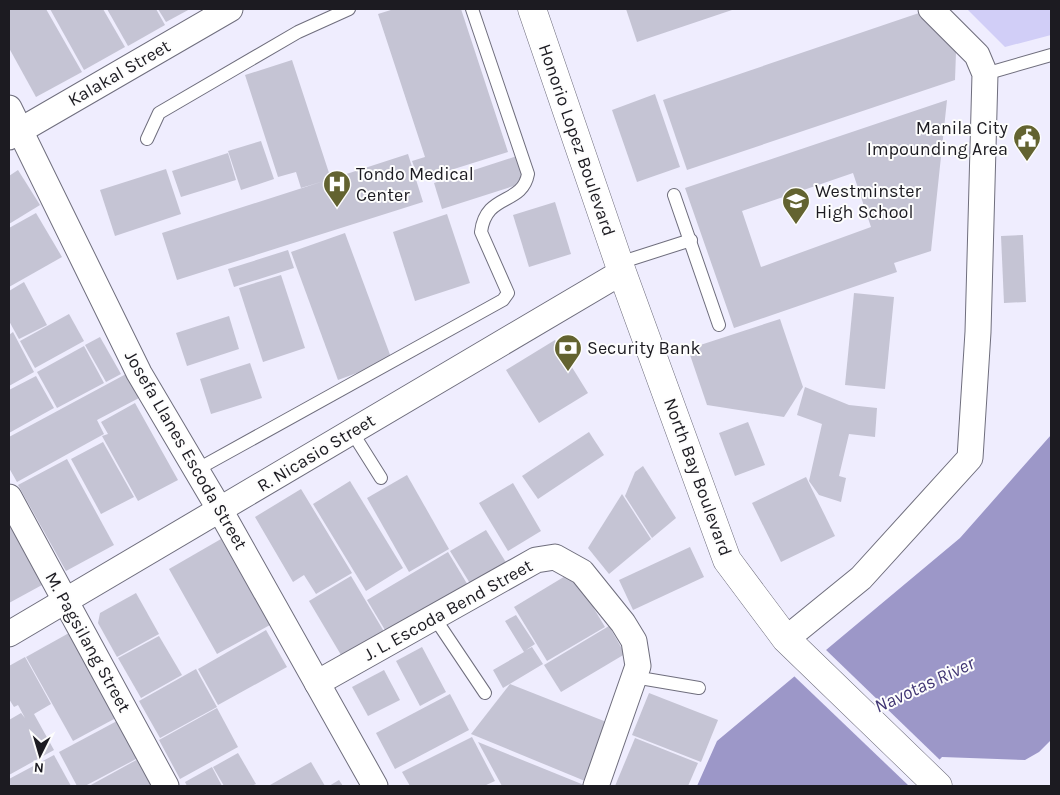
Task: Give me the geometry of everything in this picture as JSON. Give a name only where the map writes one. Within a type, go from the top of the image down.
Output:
[{"type":"main road","name":"Honorio Lopez Boulevard","points":[[532,9],[620,268]]},
{"type":"main road","name":"North Bay Boulevard","points":[[620,268],[727,560],[786,639],[932,781]]},
{"type":"street","name":"Kalakal Street","points":[[14,133],[230,9]]},
{"type":"street","points":[[786,639],[861,578],[970,458],[976,379],[985,74],[977,55],[931,9]]},
{"type":"street","name":"Josefa Llanes Escoda Street","points":[[9,108],[14,133],[139,373],[220,510],[375,786]]},
{"type":"street","name":"R. Nicasio Street","points":[[9,634],[352,432],[620,268]]},
{"type":"street","name":"M. Pagsilang Street","points":[[9,497],[166,786]]},
{"type":"street","name":"J. L. Escoda Bend Street","points":[[317,683],[536,560],[555,557],[582,572],[623,623],[634,641],[638,666],[596,786]]},
{"type":"lane","points":[[147,139],[159,113],[298,32],[349,9]]},
{"type":"lane","points":[[196,470],[504,300],[508,293],[481,232],[483,221],[487,211],[523,188],[528,174],[472,9]]},
{"type":"lane","points":[[985,74],[1051,55]]},
{"type":"lane","points":[[674,195],[719,325]]},
{"type":"lane","points":[[620,268],[691,240]]},
{"type":"lane","points":[[352,432],[381,478]]},
{"type":"lane","points":[[434,617],[485,693]]},
{"type":"lane","points":[[634,678],[699,688]]},
{"type":"shaded area","points":[[967,9],[1051,9],[1051,35],[1005,47]]},
{"type":"water","name":"Navotas River","points":[[1051,435],[1051,740],[1039,752],[1025,760],[942,757],[915,786],[697,786],[717,741],[960,538]]},
{"type":"pier","points":[[824,648],[940,760],[916,786],[909,786],[794,676]]},
{"type":"building","points":[[9,9],[46,9],[82,72],[36,97],[9,48]]},
{"type":"building","points":[[50,9],[103,9],[125,47],[84,70]]},
{"type":"building","points":[[107,9],[156,9],[165,25],[128,46]]},
{"type":"building","points":[[158,9],[190,9],[166,22]]},
{"type":"building","points":[[394,9],[461,9],[508,152],[419,180],[412,161],[425,157],[378,14]]},
{"type":"building","points":[[626,9],[735,9],[637,42]]},
{"type":"building","points":[[919,13],[956,52],[955,80],[687,170],[663,100]]},
{"type":"building","points":[[292,60],[331,179],[408,154],[423,202],[177,280],[162,233],[324,181],[301,188],[296,172],[278,177],[245,75]]},
{"type":"building","points":[[655,94],[680,167],[637,182],[612,110]]},
{"type":"building","points":[[947,100],[931,251],[894,263],[897,272],[734,328],[685,188]],"holes":[[[853,173],[871,227],[761,267],[742,211]]]},
{"type":"building","points":[[261,141],[274,179],[241,190],[228,151]]},
{"type":"building","points":[[228,153],[236,180],[181,197],[172,171]]},
{"type":"building","points":[[517,156],[526,182],[442,209],[434,183]]},
{"type":"building","points":[[166,169],[181,214],[115,236],[100,190]]},
{"type":"building","points":[[18,170],[40,205],[9,224],[9,176]]},
{"type":"building","points":[[555,202],[571,254],[529,267],[513,215]]},
{"type":"building","points":[[36,213],[62,257],[9,287],[9,228]]},
{"type":"building","points":[[447,214],[470,283],[415,301],[393,232]]},
{"type":"building","points":[[345,233],[392,360],[338,380],[291,252]]},
{"type":"building","points":[[1023,235],[1026,302],[1004,303],[1001,236]]},
{"type":"building","points":[[288,250],[294,268],[234,287],[228,269]]},
{"type":"building","points":[[281,275],[305,348],[263,362],[239,288]]},
{"type":"building","points":[[24,282],[47,325],[19,339],[9,321],[9,291]]},
{"type":"building","points":[[854,293],[894,297],[885,389],[845,385]]},
{"type":"building","points":[[69,314],[84,341],[35,368],[20,341]]},
{"type":"building","points":[[229,316],[239,349],[187,366],[176,333]]},
{"type":"building","points":[[780,319],[803,387],[784,417],[707,405],[688,349]]},
{"type":"building","points":[[13,332],[34,372],[9,386],[9,335]]},
{"type":"building","points":[[100,337],[121,374],[106,382],[85,345]]},
{"type":"building","points":[[555,340],[588,393],[539,423],[506,370]]},
{"type":"building","points":[[84,346],[104,383],[57,408],[37,372]]},
{"type":"building","points":[[250,363],[262,398],[211,414],[200,379]]},
{"type":"building","points":[[126,374],[139,398],[97,420],[104,434],[17,482],[9,468],[9,437]]},
{"type":"building","points":[[36,376],[54,408],[9,433],[9,390]]},
{"type":"building","points":[[805,387],[849,405],[877,408],[875,437],[849,434],[839,476],[846,478],[841,502],[819,495],[809,481],[822,424],[797,415]]},
{"type":"building","points":[[135,403],[178,480],[138,501],[102,436],[108,434],[101,422]]},
{"type":"building","points":[[748,422],[765,465],[735,476],[719,433]]},
{"type":"building","points":[[589,432],[604,455],[538,499],[522,476]]},
{"type":"building","points":[[103,442],[134,497],[101,514],[71,459]]},
{"type":"building","points":[[67,459],[114,545],[66,571],[18,485]]},
{"type":"building","points":[[643,466],[676,518],[652,538],[625,496],[635,472]]},
{"type":"building","points":[[407,475],[449,549],[409,572],[367,498]]},
{"type":"building","points":[[806,477],[835,536],[781,562],[752,503]]},
{"type":"building","points":[[350,481],[403,568],[366,591],[313,504]]},
{"type":"building","points":[[513,483],[541,531],[508,551],[479,503]]},
{"type":"building","points":[[301,489],[352,573],[316,594],[304,575],[293,582],[255,517]]},
{"type":"building","points":[[622,494],[651,539],[609,574],[588,548]]},
{"type":"building","points":[[9,524],[42,585],[9,603]]},
{"type":"building","points":[[486,530],[507,564],[471,585],[450,551]]},
{"type":"building","points":[[221,539],[270,625],[217,654],[169,569]]},
{"type":"building","points":[[690,547],[704,577],[633,610],[619,580]]},
{"type":"building","points":[[448,552],[469,587],[388,635],[367,600]]},
{"type":"building","points":[[572,572],[605,627],[547,661],[514,607]]},
{"type":"building","points":[[351,576],[386,635],[344,660],[309,601]]},
{"type":"building","points":[[136,593],[159,634],[117,657],[98,623],[100,613]]},
{"type":"building","points":[[516,615],[535,644],[526,650],[532,647],[543,664],[503,688],[493,670],[524,652],[505,621]]},
{"type":"building","points":[[609,626],[625,654],[561,692],[544,665]]},
{"type":"building","points":[[266,630],[287,667],[218,705],[198,669]]},
{"type":"building","points":[[69,633],[116,718],[73,741],[26,657]]},
{"type":"building","points":[[159,636],[182,675],[141,698],[118,658]]},
{"type":"building","points":[[422,647],[446,692],[420,706],[396,661]]},
{"type":"building","points":[[25,657],[51,704],[34,714],[54,750],[9,775],[9,720],[21,713],[25,718],[18,705],[14,707],[9,699],[9,666]]},
{"type":"building","points":[[196,669],[217,707],[160,738],[139,701]]},
{"type":"building","points":[[384,670],[400,700],[368,716],[352,687]]},
{"type":"building","points":[[510,684],[609,723],[585,781],[471,734]]},
{"type":"building","points":[[649,693],[718,720],[701,762],[632,735]]},
{"type":"building","points":[[450,694],[469,730],[395,769],[376,733]]},
{"type":"building","points":[[217,708],[238,747],[180,779],[159,740]]},
{"type":"building","points":[[117,721],[138,758],[85,786],[77,786],[59,752]]},
{"type":"building","points":[[472,737],[495,781],[484,786],[410,786],[402,772]]},
{"type":"building","points":[[635,738],[698,763],[688,786],[615,786]]},
{"type":"building","points":[[478,742],[584,785],[584,786],[502,786]]},
{"type":"building","points":[[238,753],[256,784],[251,786],[224,786],[213,767]]},
{"type":"building","points":[[54,755],[71,786],[9,786],[9,779]]},
{"type":"building","points":[[140,758],[156,786],[89,786]]},
{"type":"building","points":[[311,762],[325,786],[270,785]]},
{"type":"building","points":[[212,767],[222,786],[187,786],[185,782]]},
{"type":"building","points":[[339,780],[343,786],[329,786]]},
{"type":"place","name":"Manila City Impounding Area","points":[[1027,162]]},
{"type":"place","name":"Tondo Medical Center","points":[[337,208]]},
{"type":"place","name":"Westminster High School","points":[[796,225]]},
{"type":"place","name":"Security Bank","points":[[568,372]]}]
